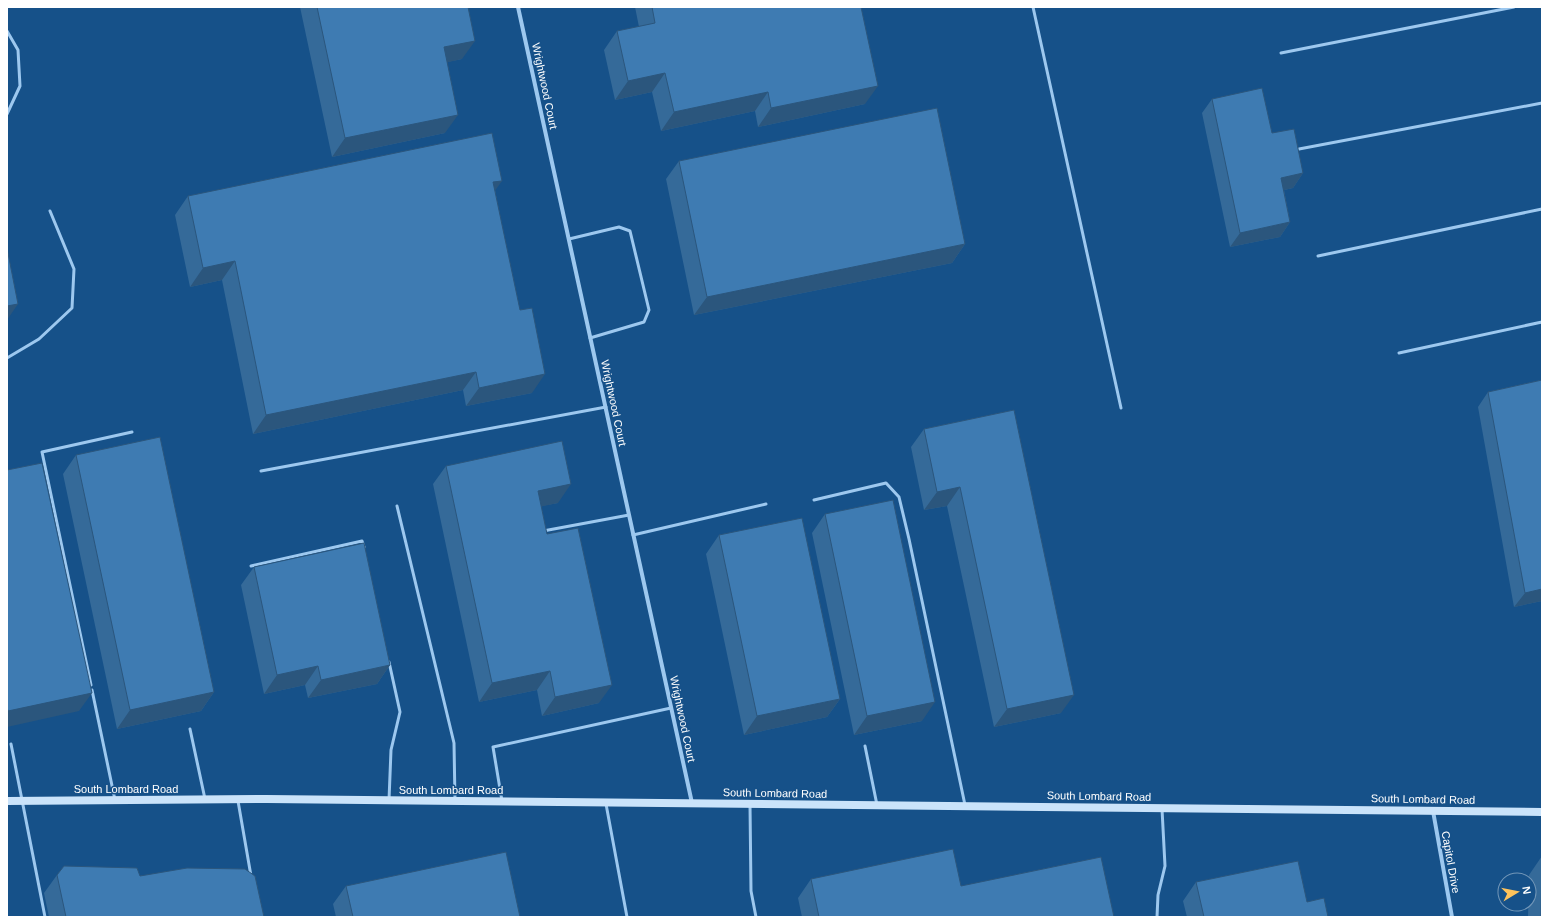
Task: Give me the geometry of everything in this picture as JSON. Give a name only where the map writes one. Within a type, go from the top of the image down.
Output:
[{"type":"street","name":"Wrightwood Court","points":[[518,7],[692,803]]},
{"type":"street","name":"South Lombard Road","points":[[7,801],[205,799],[389,800],[1542,812]]},
{"type":"street","name":"Capitol Drive","points":[[1433,810],[1452,917]]},
{"type":"lane","points":[[1033,7],[1121,408]]},
{"type":"lane","points":[[1281,53],[1514,7]]},
{"type":"lane","points":[[7,31],[18,50],[20,86],[7,114]]},
{"type":"lane","points":[[1299,149],[1542,103]]},
{"type":"lane","points":[[1318,256],[1542,209]]},
{"type":"lane","points":[[7,358],[39,339],[72,308],[74,269],[50,211]]},
{"type":"lane","points":[[569,239],[619,227],[630,230],[648,310],[644,322],[590,338]]},
{"type":"lane","points":[[1399,353],[1542,322]]},
{"type":"lane","points":[[261,471],[606,407]]},
{"type":"lane","points":[[115,800],[42,452],[132,432]]},
{"type":"lane","points":[[814,500],[886,483],[899,497],[965,805]]},
{"type":"lane","points":[[633,535],[766,504]]},
{"type":"lane","points":[[397,506],[454,744],[455,801]]},
{"type":"lane","points":[[543,531],[629,515]]},
{"type":"lane","points":[[251,566],[362,541],[364,549]]},
{"type":"lane","points":[[388,658],[400,712],[391,750],[389,800]]},
{"type":"lane","points":[[502,801],[493,747],[671,708]]},
{"type":"lane","points":[[190,729],[205,799]]},
{"type":"lane","points":[[11,744],[45,917]]},
{"type":"lane","points":[[865,746],[877,805]]},
{"type":"lane","points":[[238,799],[252,878]]},
{"type":"lane","points":[[606,802],[627,917]]},
{"type":"lane","points":[[750,803],[751,891],[756,917]]},
{"type":"lane","points":[[1157,917],[1158,894],[1165,866],[1162,808]]},
{"type":"building","points":[[317,7],[468,7],[475,41],[444,47],[458,115],[345,138]]},
{"type":"building","points":[[652,7],[861,7],[878,86],[771,108],[768,92],[674,112],[665,73],[628,81],[617,31],[655,23]]},
{"type":"building","points":[[1262,88],[1272,133],[1294,129],[1303,173],[1281,178],[1290,222],[1240,233],[1212,99]]},
{"type":"building","points":[[937,108],[965,244],[707,297],[679,161]]},
{"type":"building","points":[[492,133],[502,181],[493,182],[520,310],[532,308],[545,374],[479,388],[476,372],[266,415],[235,261],[203,268],[188,196]]},
{"type":"building","points":[[7,248],[18,304],[7,306]]},
{"type":"building","points":[[1542,380],[1542,589],[1525,593],[1488,392]]},
{"type":"building","points":[[1014,410],[1074,695],[1007,709],[960,487],[937,492],[924,429]]},
{"type":"building","points":[[160,437],[214,692],[130,710],[76,455]]},
{"type":"building","points":[[562,441],[571,484],[538,491],[547,534],[578,528],[612,685],[555,697],[550,671],[492,683],[446,466]]},
{"type":"building","points":[[42,463],[92,693],[8,711],[7,470]]},
{"type":"building","points":[[893,500],[935,702],[867,716],[825,514]]},
{"type":"building","points":[[802,518],[840,699],[757,716],[719,535]]},
{"type":"building","points":[[364,543],[390,665],[321,680],[318,666],[277,675],[254,567]]},
{"type":"building","points":[[953,849],[961,886],[1101,857],[1114,917],[819,917],[811,879]]},
{"type":"building","points":[[506,852],[520,917],[353,917],[346,886]]},
{"type":"building","points":[[1542,856],[1542,917],[1541,917]]},
{"type":"building","points":[[1298,861],[1307,902],[1324,898],[1328,917],[1204,917],[1196,882]]},
{"type":"building","points":[[64,866],[137,868],[140,876],[187,868],[245,869],[255,876],[264,917],[66,917],[57,875]]}]
